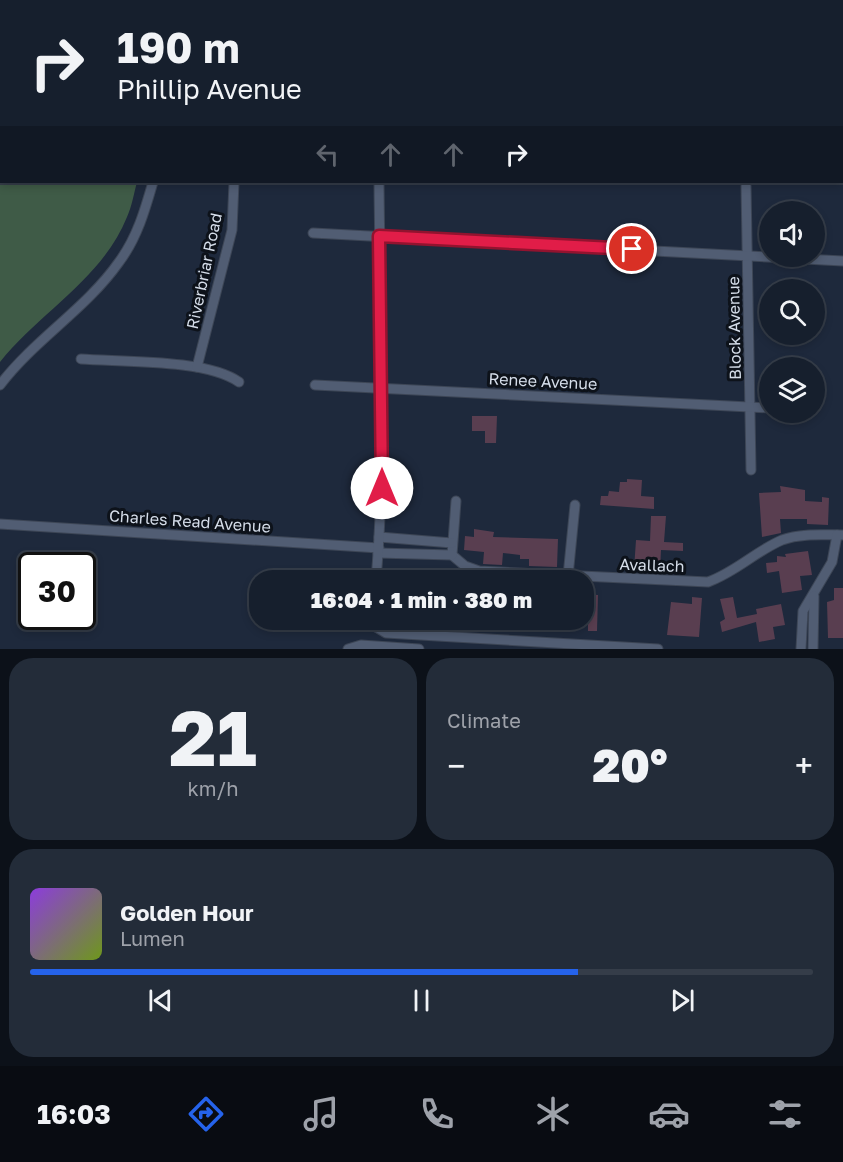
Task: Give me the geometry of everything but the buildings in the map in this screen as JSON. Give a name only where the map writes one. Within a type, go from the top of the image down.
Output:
[{"type":"street","points":[[0,385],[26,355],[89,298],[120,262],[136,233],[153,183]]},
{"type":"street","name":"Riverbriar Road","points":[[197,367],[232,230],[234,183]]},
{"type":"street","points":[[377,570],[380,537],[383,387],[379,183]]},
{"type":"street","name":"Block Avenue","points":[[746,186],[751,470]]},
{"type":"street","points":[[313,233],[843,261]]},
{"type":"street","points":[[81,359],[197,367],[220,371],[239,382]]},
{"type":"street","name":"Renee Avenue","points":[[315,385],[759,407]]},
{"type":"street","points":[[379,550],[453,555],[456,501]]},
{"type":"street","points":[[569,570],[574,505]]},
{"type":"street","name":"Charles Read Avenue","points":[[0,524],[379,550]]},
{"type":"street","name":"Avallach","points":[[594,577],[708,582],[725,576],[781,540],[800,535],[840,535]]},
{"type":"street","points":[[801,649],[803,611],[832,562],[840,535]]},
{"type":"street","points":[[380,537],[452,543]]},
{"type":"street","name":"Avallach","points":[[453,555],[465,566],[476,570]]},
{"type":"street","points":[[813,649],[814,594]]},
{"type":"street","points":[[383,630],[386,633],[657,649]]},
{"type":"street","points":[[467,649],[468,638]]},
{"type":"street","points":[[348,649],[361,645],[419,649]]},
{"type":"green space","points":[[0,183],[137,183],[127,217],[116,239],[102,259],[0,362]]},
{"type":"route","points":[[382,488],[383,387],[379,236],[632,249]]}]
